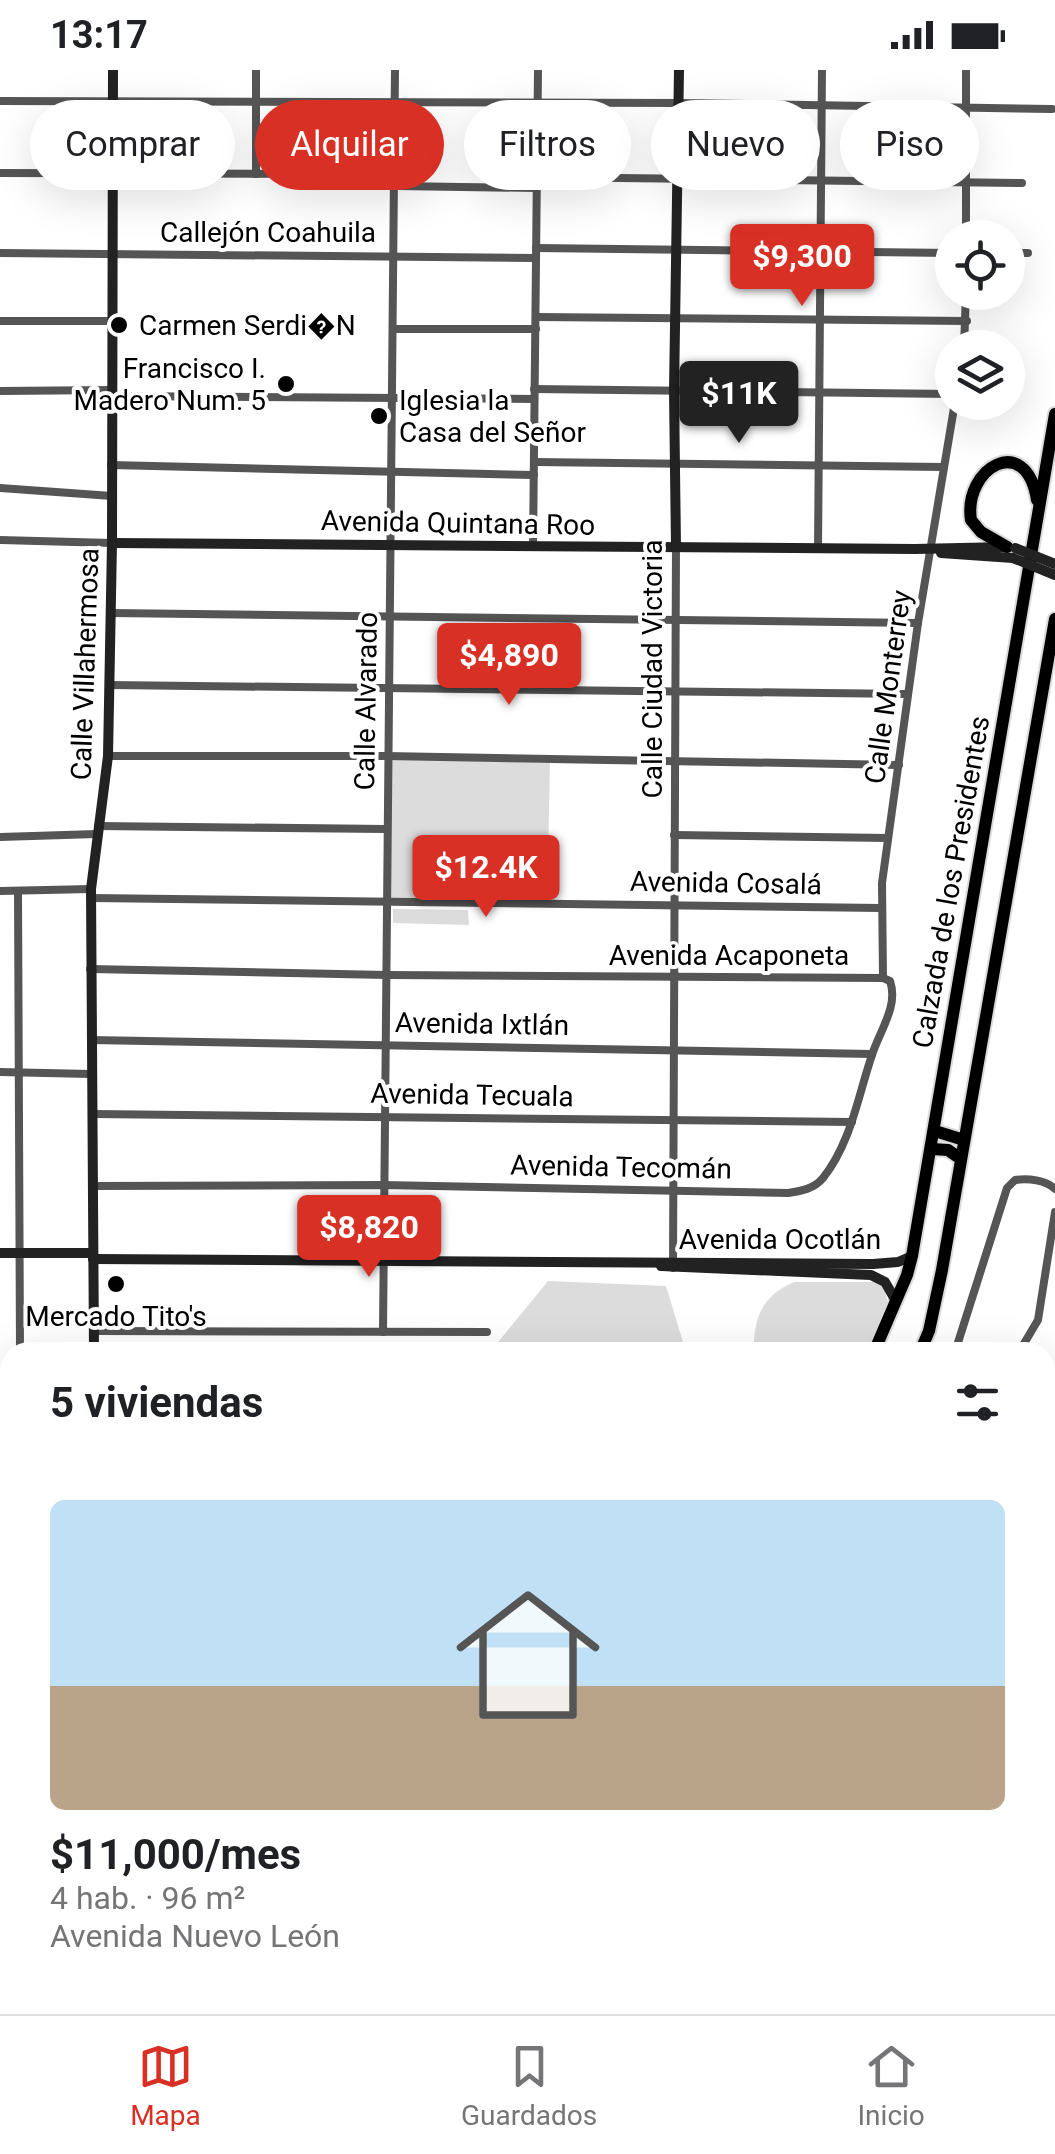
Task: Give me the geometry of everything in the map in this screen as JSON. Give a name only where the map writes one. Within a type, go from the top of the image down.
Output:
[{"type":"highway","name":"Calzada de los Presidentes","points":[[878,1342],[912,1256],[1055,414]]},
{"type":"highway","points":[[1012,551],[981,532],[971,520],[972,499],[985,472],[990,466],[1007,462],[1024,468],[1035,486],[1039,511]]},
{"type":"highway","name":"Calzada de los Presidentes","points":[[923,1342],[935,1305],[1055,619]]},
{"type":"highway","points":[[935,1131],[964,1140]]},
{"type":"highway","points":[[932,1148],[948,1150],[961,1159]]},
{"type":"main road","name":"Calle Villahermosa","points":[[112,100],[113,70]]},
{"type":"main road","name":"Calle Ciudad Victoria","points":[[679,70],[679,100]]},
{"type":"main road","name":"Calle Villahermosa","points":[[94,1342],[91,894],[108,756],[112,190]]},
{"type":"main road","name":"Calle Ciudad Victoria","points":[[676,548],[674,391],[679,190]]},
{"type":"main road","name":"Avenida Quintana Roo","points":[[112,543],[1012,551]]},
{"type":"main road","points":[[1012,551],[1055,564]]},
{"type":"main road","points":[[1012,551],[1055,575]]},
{"type":"main road","name":"Avenida Ocotlán","points":[[0,1254],[646,1264],[872,1264],[898,1262],[912,1256]]},
{"type":"main road","name":"Avenida Ocotlán","points":[[673,1264],[871,1275],[885,1282],[896,1302]]},
{"type":"street","points":[[256,70],[256,100]]},
{"type":"street","name":"Calle Alvarado","points":[[395,70],[396,100]]},
{"type":"street","points":[[537,100],[538,70]]},
{"type":"street","points":[[818,548],[822,70]]},
{"type":"street","points":[[966,70],[966,100]]},
{"type":"street","points":[[0,101],[30,101]]},
{"type":"street","points":[[822,104],[840,104]]},
{"type":"street","points":[[979,108],[1052,109]]},
{"type":"street","points":[[0,172],[30,172]]},
{"type":"street","points":[[822,180],[840,180]]},
{"type":"street","points":[[979,182],[1022,182]]},
{"type":"street","name":"Calle Alvarado","points":[[382,1332],[386,756],[396,190]]},
{"type":"street","points":[[533,546],[536,190]]},
{"type":"street","points":[[966,190],[966,220]]},
{"type":"street","name":"Callejón Coahuila","points":[[0,253],[935,252]]},
{"type":"street","points":[[965,330],[966,310]]},
{"type":"street","points":[[536,317],[966,321]]},
{"type":"street","points":[[0,321],[110,321]]},
{"type":"street","points":[[393,329],[536,330]]},
{"type":"street","points":[[0,390],[393,399],[674,391],[935,394]]},
{"type":"street","name":"Calle Monterrey","points":[[788,1192],[808,1189],[820,1182],[852,1122],[890,1008],[892,988],[885,979],[881,908],[888,838],[952,420]]},
{"type":"street","points":[[534,462],[943,466]]},
{"type":"street","points":[[111,464],[534,475]]},
{"type":"street","points":[[0,488],[112,496]]},
{"type":"street","name":"Avenida Quintana Roo","points":[[0,540],[112,543]]},
{"type":"street","name":"Calle Ciudad Victoria","points":[[673,1264],[676,548]]},
{"type":"street","points":[[110,613],[918,624]]},
{"type":"street","points":[[110,684],[908,694]]},
{"type":"street","points":[[108,756],[386,756],[899,765]]},
{"type":"street","points":[[0,837],[98,830],[386,830]]},
{"type":"street","points":[[674,835],[888,838]]},
{"type":"street","points":[[18,890],[20,1342]]},
{"type":"street","name":"Avenida Cosalá","points":[[0,891],[881,908]]},
{"type":"street","name":"Avenida Acaponeta","points":[[90,969],[885,979]]},
{"type":"street","name":"Avenida Ixtlán","points":[[91,1040],[872,1054]]},
{"type":"street","points":[[0,1072],[91,1074]]},
{"type":"street","name":"Avenida Tecuala","points":[[92,1114],[852,1122]]},
{"type":"street","points":[[958,1342],[1004,1194],[1015,1180],[1046,1183],[1055,1189]]},
{"type":"street","name":"Avenida Tecomán","points":[[92,1186],[383,1185],[788,1192]]},
{"type":"street","points":[[1025,1342],[1038,1320],[1055,1212]]},
{"type":"street","points":[[94,1331],[487,1332]]},
{"type":"shaded area","points":[[388,759],[550,763],[547,904],[387,903]]},
{"type":"shaded area","points":[[393,909],[468,910],[469,925],[393,923]]},
{"type":"shaded area","points":[[548,1281],[666,1286],[683,1342],[498,1342]]},
{"type":"shaded area","points":[[794,1282],[877,1282],[884,1290],[887,1307],[871,1342],[754,1342],[762,1310]]},
{"type":"place","name":"Carmen Serdi�N","points":[[119,325]]},
{"type":"place","name":"Francisco I. Madero Num. 5","points":[[286,384]]},
{"type":"place","name":"Iglesia la Casa del Señor","points":[[379,416]]},
{"type":"place","name":"Mercado Tito's","points":[[116,1284]]}]
